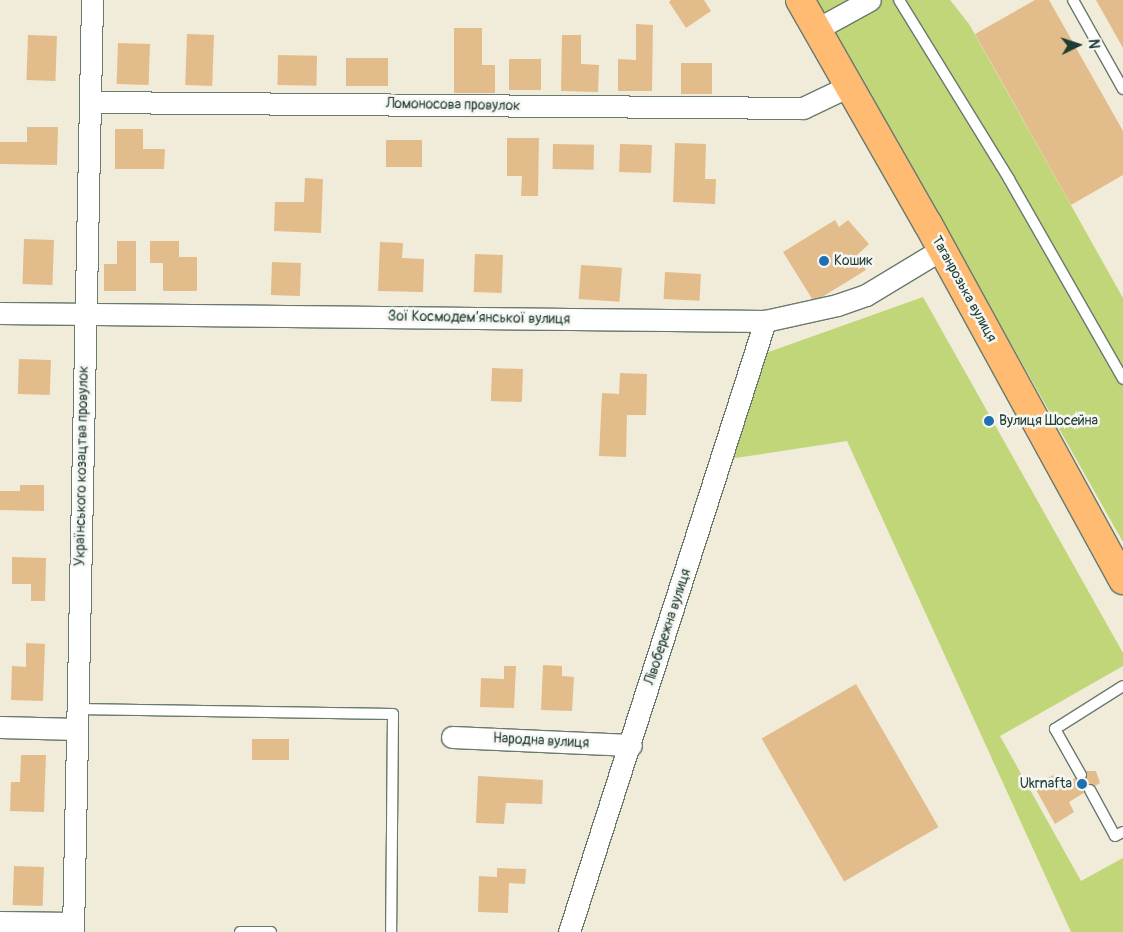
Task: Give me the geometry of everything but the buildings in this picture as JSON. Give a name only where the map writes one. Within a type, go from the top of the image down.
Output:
[{"type":"highway","name":"Таганрозька вулиця","points":[[800,0],[942,249],[1123,580]]},
{"type":"street","name":"Українського козацтва провулок","points":[[73,927],[92,0]]},
{"type":"street","points":[[817,29],[870,0]]},
{"type":"street","name":"Ломоносова провулок","points":[[90,102],[803,108],[849,86]]},
{"type":"street","name":"Зої Космодем’янської вулиця","points":[[0,313],[765,321],[837,305],[866,295],[942,249]]},
{"type":"street","name":"Лівобережна вулиця","points":[[569,932],[631,745],[765,321]]},
{"type":"street","points":[[0,727],[77,719]]},
{"type":"street","name":"Народна вулиця","points":[[452,737],[631,745]]},
{"type":"street","points":[[0,922],[73,927]]},
{"type":"lane","points":[[899,0],[1009,178],[1123,380]]},
{"type":"lane","points":[[1073,0],[1123,89]]},
{"type":"lane","points":[[1081,775],[1055,729],[1123,686]]},
{"type":"lane","points":[[77,719],[394,714],[391,932]]},
{"type":"lane","points":[[1090,790],[1115,836],[1123,832]]},
{"type":"lane","points":[[240,932],[271,932]]},
{"type":"green space","points":[[817,0],[950,0],[969,24],[1123,298],[1123,542]]},
{"type":"green space","points":[[923,297],[1123,653],[1123,666],[1000,736],[1081,881],[1123,858],[1123,932],[1071,932],[847,441],[729,459],[763,354]]},
{"type":"place","name":"Кошик","points":[[824,261]]},
{"type":"place","name":"Вулиця Шосейна","points":[[989,421]]},
{"type":"place","name":"Ukrnafta","points":[[1082,784]]}]
